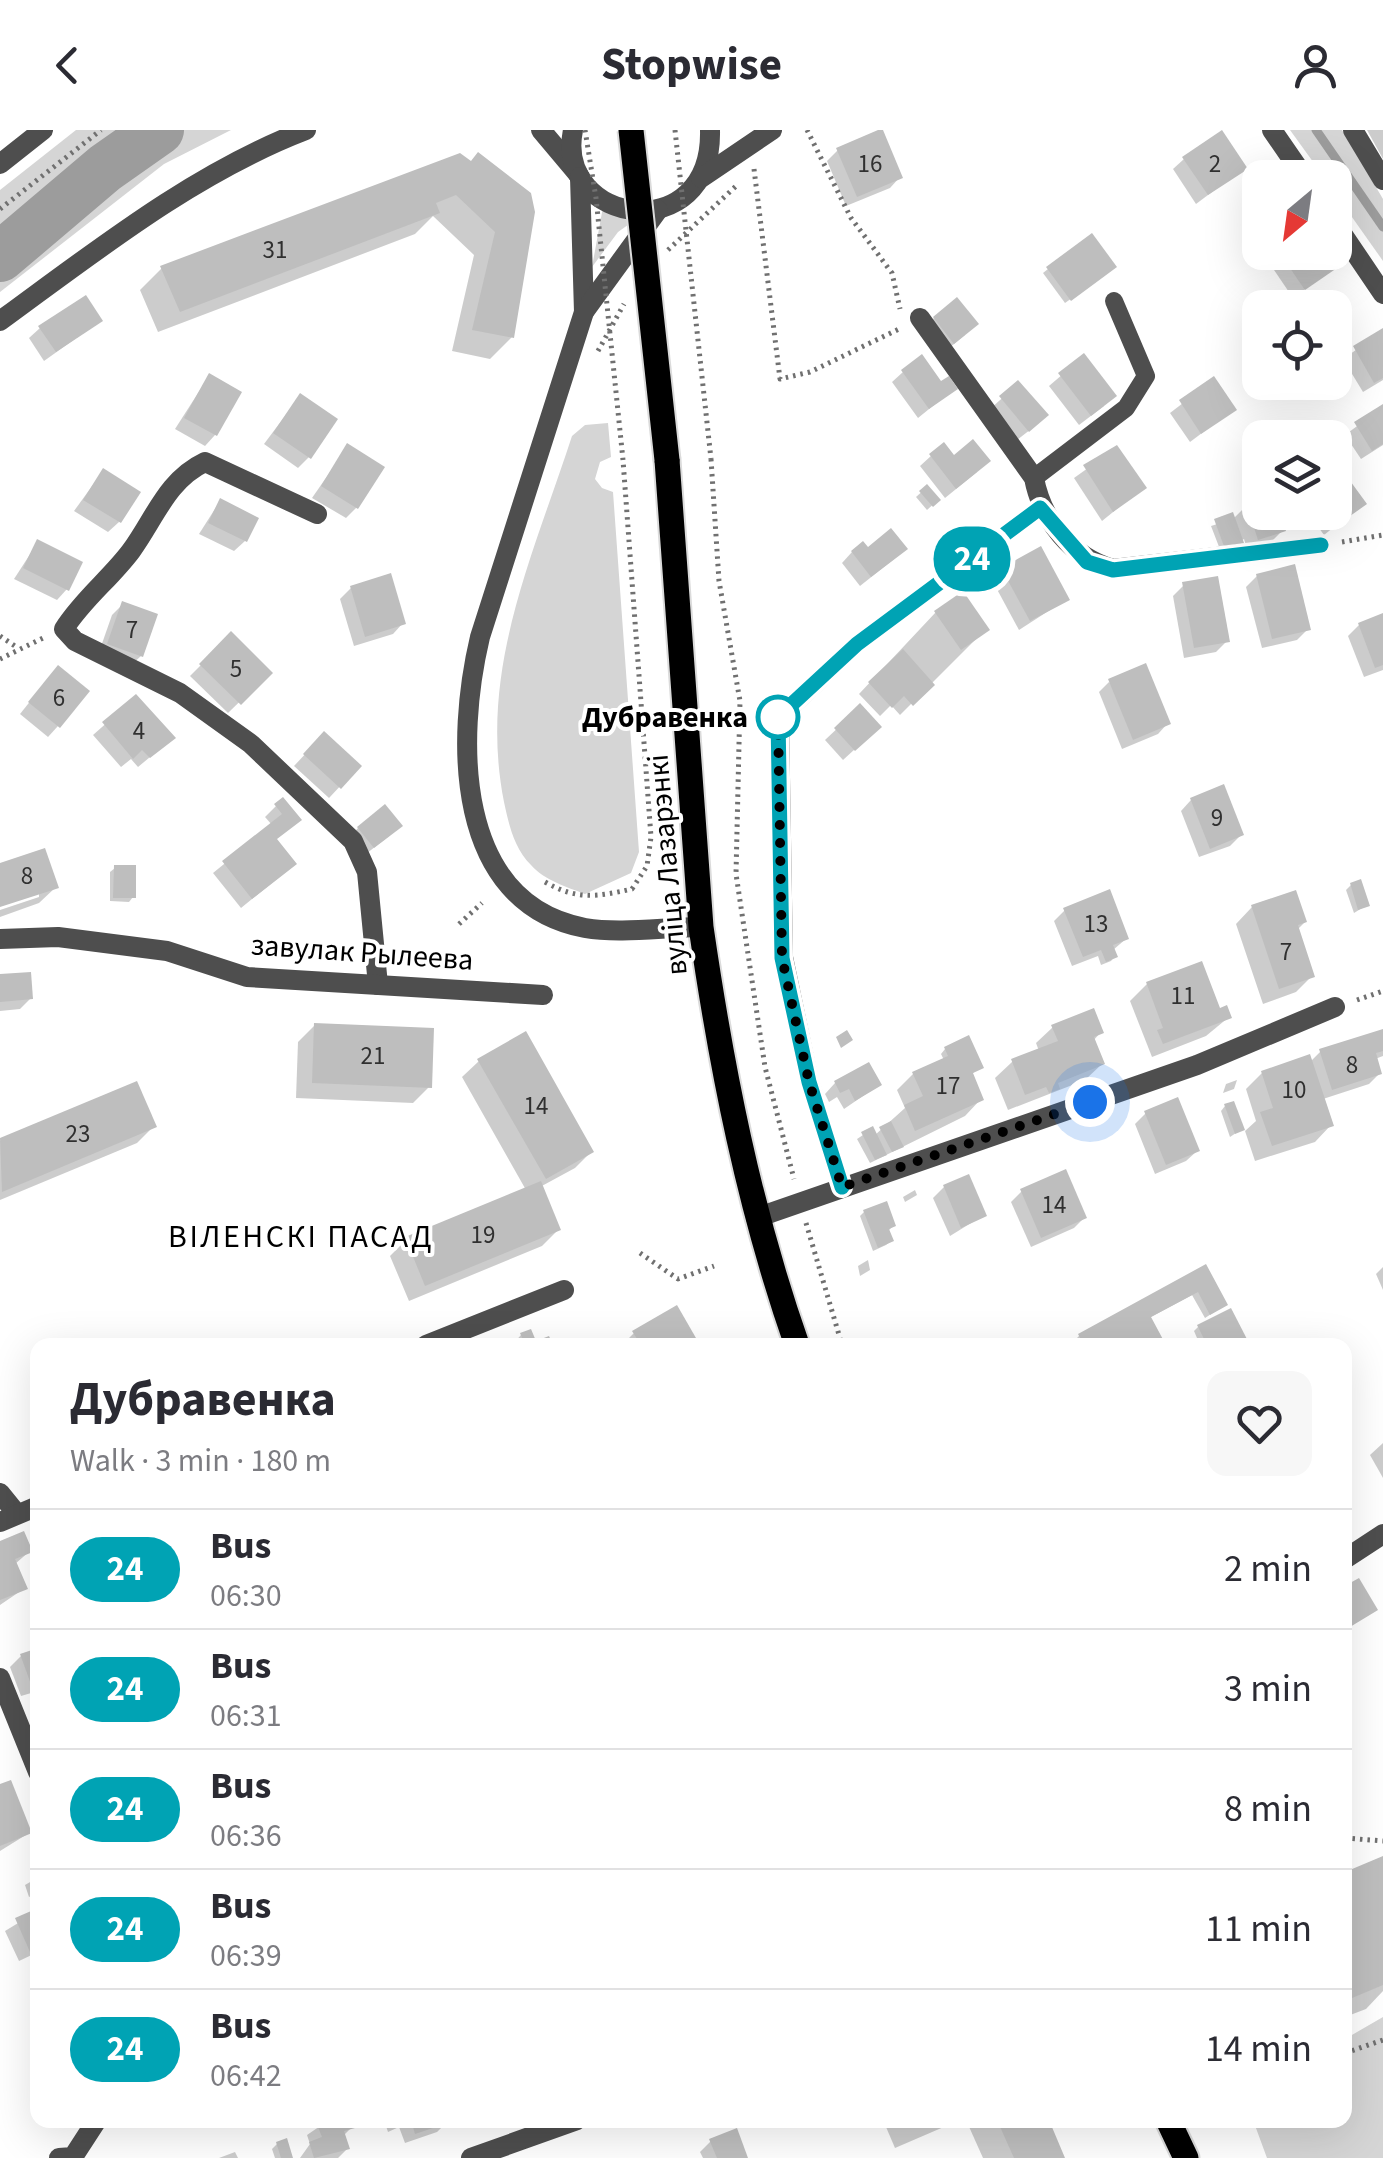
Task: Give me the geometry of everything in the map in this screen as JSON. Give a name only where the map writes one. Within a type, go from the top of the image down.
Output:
[{"type":"main road","name":"вуліца Лазарэнкі","points":[[631,130],[666,460],[701,927],[731,1116],[756,1218],[795,1338]]},
{"type":"main road","points":[[1172,2128],[1186,2158]]},
{"type":"street","points":[[0,164],[43,130]]},
{"type":"street","points":[[0,321],[120,234],[234,162],[306,130]]},
{"type":"street","points":[[541,130],[580,178],[614,207],[658,210],[678,201],[701,178],[772,130]]},
{"type":"street","points":[[573,130],[571,142],[580,178],[584,312]]},
{"type":"street","points":[[701,178],[710,153],[710,130]]},
{"type":"street","points":[[1272,130],[1292,160]]},
{"type":"street","points":[[1353,130],[1383,180]]},
{"type":"street","points":[[658,210],[584,312],[520,502],[470,680],[468,781],[486,850],[506,884],[542,914],[587,928],[701,927]]},
{"type":"street","points":[[1352,248],[1383,294]]},
{"type":"street","points":[[920,318],[1034,478],[1040,508],[1087,562],[1113,570],[1321,545]]},
{"type":"street","points":[[317,514],[205,462],[181,473],[130,553],[78,606],[64,629],[74,642],[180,693],[251,744],[353,842],[367,872],[378,984]]},
{"type":"street","points":[[842,1187],[809,1082],[782,958],[778,717],[857,644],[1040,508]]},
{"type":"street","name":"завулак Рылеева","points":[[0,938],[58,937],[167,951],[247,977],[543,995]]},
{"type":"street","points":[[756,1218],[1197,1065],[1334,1008]]},
{"type":"street","points":[[444,1338],[564,1290]]},
{"type":"street","points":[[0,1493],[8,1518]]},
{"type":"street","points":[[1352,1554],[1383,1534]]},
{"type":"street","points":[[0,1678],[30,1752]]},
{"type":"street","points":[[58,2158],[73,2158],[93,2128]]},
{"type":"street","points":[[471,2158],[555,2128]]},
{"type":"lane","points":[[1034,478],[1126,408],[1146,376],[1114,301]]},
{"type":"path","points":[[0,209],[102,130]]},
{"type":"path","points":[[538,877],[577,898],[632,889],[647,866],[651,837],[623,460],[596,198],[585,130]]},
{"type":"path","points":[[675,130],[712,459]]},
{"type":"path","points":[[754,169],[780,380],[810,372],[904,326],[892,273],[850,218],[808,130]]},
{"type":"path","points":[[661,256],[768,158]]},
{"type":"path","points":[[590,364],[628,296]]},
{"type":"path","points":[[1321,545],[1383,535]]},
{"type":"path","points":[[0,659],[64,629]]},
{"type":"path","points":[[0,636],[18,648]]},
{"type":"path","points":[[459,924],[482,903]]},
{"type":"path","points":[[640,1253],[678,1278],[714,1266]]},
{"type":"path","points":[[1352,1839],[1383,1841]]},
{"type":"path","points":[[1352,2051],[1383,2040]]},
{"type":"shaded area","points":[[76,130],[231,130],[164,164],[0,292],[0,190]]},
{"type":"shaded area","points":[[1290,130],[1342,130],[1383,199],[1383,261],[1352,217],[1352,160],[1312,160]]},
{"type":"shaded area","points":[[603,207],[639,217],[618,232],[592,267]]},
{"type":"shaded area","points":[[608,423],[611,457],[600,462],[595,479],[602,488],[613,492],[639,852],[631,873],[585,894],[542,875],[516,844],[504,802],[498,707],[513,616],[572,436],[585,425]]},
{"type":"shaded area","points":[[1383,2017],[1383,2158],[1267,2158],[1256,2128],[1352,2128],[1352,2035]]},
{"type":"building","points":[[883,130],[903,178],[857,197],[836,148]]},
{"type":"building","points":[[1222,130],[1242,160],[1242,173],[1208,195],[1182,157]]},
{"type":"building","points":[[478,152],[531,193],[535,212],[514,338],[472,330],[495,232],[456,195],[436,203],[440,213],[180,312],[160,266],[460,153],[471,161]]},
{"type":"building","points":[[1092,233],[1117,267],[1071,301],[1046,267]]},
{"type":"building","points":[[1291,270],[1334,270],[1305,290]]},
{"type":"building","points":[[86,295],[103,321],[56,352],[38,326]]},
{"type":"building","points":[[957,297],[979,324],[954,344],[933,317]]},
{"type":"building","points":[[1383,328],[1383,378],[1374,383],[1353,346]]},
{"type":"building","points":[[1084,353],[1117,396],[1091,416],[1058,373]]},
{"type":"building","points":[[922,354],[941,381],[949,376],[958,389],[929,409],[901,370]]},
{"type":"building","points":[[209,373],[242,392],[217,436],[184,418]]},
{"type":"building","points":[[1214,376],[1237,410],[1201,434],[1179,400]]},
{"type":"building","points":[[1018,380],[1049,415],[1029,432],[999,396]]},
{"type":"building","points":[[300,393],[338,419],[311,459],[273,433]]},
{"type":"building","points":[[1383,404],[1383,444],[1372,451],[1354,422]]},
{"type":"building","points":[[973,439],[991,461],[956,489],[929,454],[944,442],[954,455]]},
{"type":"building","points":[[347,443],[385,467],[358,509],[321,486]]},
{"type":"building","points":[[1117,445],[1147,488],[1113,512],[1083,465]]},
{"type":"building","points":[[103,468],[141,492],[121,523],[83,500]]},
{"type":"building","points":[[1352,483],[1367,504],[1352,515]]},
{"type":"building","points":[[927,484],[941,500],[933,507],[919,491]]},
{"type":"building","points":[[220,498],[259,518],[247,542],[208,523]]},
{"type":"building","points":[[1233,512],[1244,543],[1225,549],[1214,519]]},
{"type":"building","points":[[891,528],[908,549],[871,577],[851,551],[863,541],[868,547]]},
{"type":"building","points":[[1255,530],[1286,530],[1286,531],[1258,540]]},
{"type":"building","points":[[37,539],[83,562],[69,591],[23,568]]},
{"type":"building","points":[[1041,546],[1070,600],[1030,621],[1001,568]]},
{"type":"building","points":[[1295,564],[1311,630],[1272,639],[1256,574]]},
{"type":"building","points":[[391,573],[406,624],[365,637],[350,586]]},
{"type":"building","points":[[1218,576],[1230,642],[1194,648],[1182,582]]},
{"type":"building","points":[[963,591],[990,630],[961,650],[934,611]]},
{"type":"building","points":[[122,601],[158,614],[143,657],[107,644]]},
{"type":"building","points":[[1383,613],[1383,665],[1375,668],[1358,623]]},
{"type":"building","points":[[231,631],[273,673],[241,705],[199,664]]},
{"type":"building","points":[[903,649],[935,685],[913,706],[904,696],[892,708],[868,682]]},
{"type":"building","points":[[1146,663],[1171,724],[1133,740],[1108,679]]},
{"type":"building","points":[[58,665],[90,691],[60,728],[28,702]]},
{"type":"building","points":[[136,694],[176,738],[150,758],[142,750],[133,759],[102,722]]},
{"type":"building","points":[[860,703],[882,727],[855,751],[834,728]]},
{"type":"building","points":[[324,731],[362,766],[341,789],[303,754]]},
{"type":"building","points":[[1224,784],[1244,835],[1210,849],[1190,798]]},
{"type":"building","points":[[283,797],[302,820],[277,839],[297,864],[252,899],[222,861],[282,814],[274,804]]},
{"type":"building","points":[[385,804],[403,826],[374,848],[357,827]]},
{"type":"building","points":[[45,848],[59,888],[0,907],[0,863]]},
{"type":"building","points":[[114,865],[136,865],[136,898],[113,898]]},
{"type":"building","points":[[1361,879],[1370,906],[1358,910],[1350,883]]},
{"type":"building","points":[[1110,889],[1129,939],[1113,945],[1118,957],[1106,962],[1101,950],[1083,957],[1063,908]]},
{"type":"building","points":[[1296,890],[1307,922],[1298,925],[1315,977],[1279,989],[1251,905]]},
{"type":"building","points":[[1202,961],[1220,1008],[1227,1005],[1232,1018],[1163,1044],[1157,1030],[1163,1028],[1146,982]]},
{"type":"building","points":[[31,972],[33,999],[0,1002],[0,974]]},
{"type":"building","points":[[1094,1008],[1104,1033],[1094,1037],[1105,1064],[1058,1083],[1060,1089],[1049,1093],[1046,1087],[1025,1095],[1011,1059],[1058,1041],[1051,1025]]},
{"type":"building","points":[[314,1023],[434,1028],[432,1088],[312,1083]]},
{"type":"building","points":[[1383,1029],[1383,1051],[1376,1053],[1382,1074],[1332,1090],[1319,1049]]},
{"type":"building","points":[[847,1030],[853,1040],[841,1048],[836,1037]]},
{"type":"building","points":[[526,1031],[594,1152],[546,1179],[477,1059]]},
{"type":"building","points":[[969,1035],[984,1068],[973,1073],[984,1100],[915,1131],[904,1105],[923,1096],[912,1072],[948,1056],[944,1047]]},
{"type":"building","points":[[1310,1054],[1334,1126],[1272,1146],[1260,1112],[1273,1108],[1261,1071]]},
{"type":"building","points":[[869,1062],[882,1085],[855,1101],[849,1089],[840,1093],[834,1081]]},
{"type":"building","points":[[137,1081],[157,1127],[2,1192],[0,1138]]},
{"type":"building","points":[[1178,1097],[1200,1151],[1166,1165],[1144,1111]]},
{"type":"building","points":[[1234,1101],[1245,1130],[1235,1134],[1224,1104]]},
{"type":"building","points":[[891,1121],[904,1147],[892,1152],[879,1127]]},
{"type":"building","points":[[873,1126],[887,1155],[875,1160],[861,1132]]},
{"type":"building","points":[[1066,1169],[1087,1218],[1041,1238],[1020,1189]]},
{"type":"building","points":[[969,1174],[987,1216],[961,1228],[943,1185]]},
{"type":"building","points":[[541,1181],[561,1230],[425,1286],[405,1237]]},
{"type":"building","points":[[887,1201],[896,1226],[889,1229],[894,1241],[878,1248],[863,1210]]},
{"type":"building","points":[[1206,1264],[1228,1305],[1210,1315],[1198,1292],[1151,1317],[1162,1338],[1080,1338],[1078,1334]]},
{"type":"building","points":[[677,1305],[696,1338],[636,1338],[632,1331]]},
{"type":"building","points":[[1231,1308],[1246,1338],[1204,1338],[1197,1325]]},
{"type":"building","points":[[531,1329],[535,1338],[522,1338],[520,1333]]},
{"type":"building","points":[[24,1531],[30,1553],[15,1559],[28,1589],[0,1600],[0,1541]]},
{"type":"building","points":[[1359,1578],[1378,1610],[1352,1626],[1352,1582]]},
{"type":"building","points":[[30,1651],[30,1682],[20,1654]]},
{"type":"building","points":[[11,1780],[30,1834],[0,1846],[0,1784]]},
{"type":"building","points":[[1383,1856],[1383,1985],[1352,1998],[1352,1869]]},
{"type":"building","points":[[30,1911],[30,1952],[15,1918]]},
{"type":"building","points":[[318,2128],[355,2128],[344,2131],[350,2149],[314,2158],[309,2142],[322,2137]]},
{"type":"building","points":[[737,2128],[748,2158],[717,2158],[709,2139]]},
{"type":"building","points":[[1001,2128],[1052,2128],[1065,2158],[1014,2158]]},
{"type":"building","points":[[287,2138],[293,2158],[281,2158],[276,2142]]},
{"type":"waterway","name":"Дубравенка","points":[[0,257],[105,168],[159,130]]},
{"type":"waterway","points":[[1316,130],[1383,227]]},
{"type":"bus line","name":"24","points":[[842,1187],[809,1082],[782,958],[776,780],[778,717],[857,644],[1040,508],[1087,562],[1113,570],[1321,545]]},
{"type":"place","name":"Дубравенка","points":[[778,717]]},
{"type":"district","name":"ВІЛЕНСКІ ПАСАД","points":[[301,1236]]},
{"type":"route","points":[[778,717],[776,780],[782,958],[809,1082],[842,1187],[1090,1102]]}]
